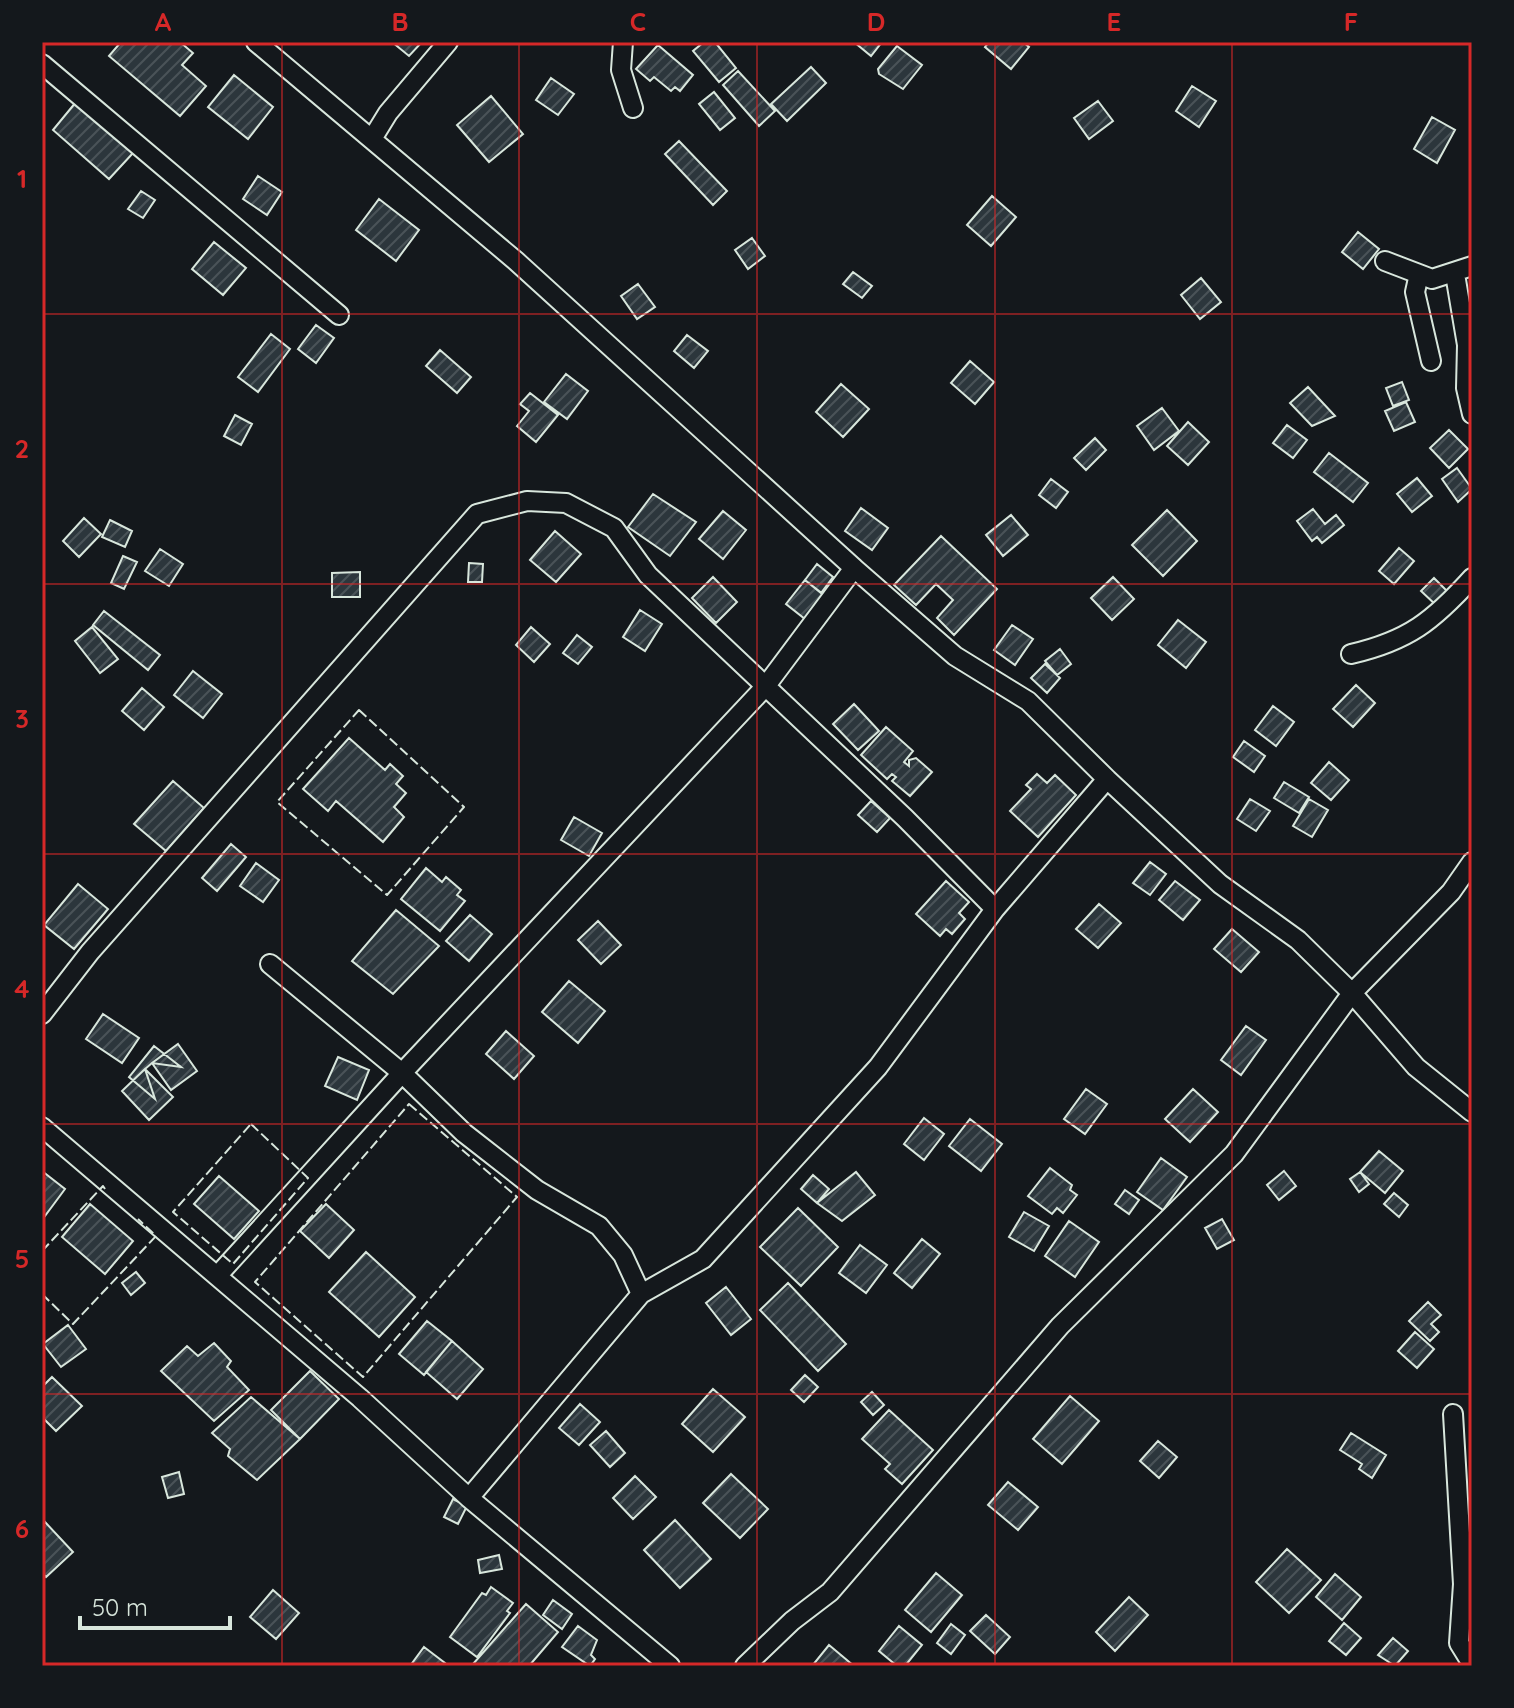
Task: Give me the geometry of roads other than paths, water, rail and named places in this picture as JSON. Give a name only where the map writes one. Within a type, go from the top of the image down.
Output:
[{"type":"street","points":[[256,42],[516,261],[955,656],[1028,701],[1220,884],[1298,940],[1352,993],[1416,1067],[1472,1112]]},
{"type":"street","points":[[372,139],[388,113],[448,42]]},
{"type":"street","points":[[623,42],[621,70],[633,108]]},
{"type":"street","points":[[42,64],[339,315]]},
{"type":"street","points":[[1385,261],[1432,279],[1464,270],[1466,388],[1472,414]]},
{"type":"street","points":[[1419,274],[1415,292],[1431,361]]},
{"type":"street","points":[[42,1014],[90,952],[477,514],[527,501],[566,503],[614,528],[648,575],[905,818],[995,909]]},
{"type":"street","points":[[218,1275],[402,1073],[765,687],[854,568]]},
{"type":"street","points":[[1351,654],[1389,645],[1420,628],[1472,578]]},
{"type":"street","points":[[469,1498],[641,1294],[703,1259],[878,1067],[995,909],[1107,779]]},
{"type":"street","points":[[745,1666],[792,1621],[830,1592],[1060,1326],[1234,1154],[1352,993],[1451,892],[1472,862]]},
{"type":"street","points":[[270,964],[402,1073],[464,1133],[517,1175],[599,1226],[623,1255],[641,1294]]},
{"type":"street","points":[[42,1127],[218,1275],[431,1461],[469,1498],[670,1666]]},
{"type":"street","points":[[1453,1414],[1463,1584],[1459,1643],[1472,1664]]}]
